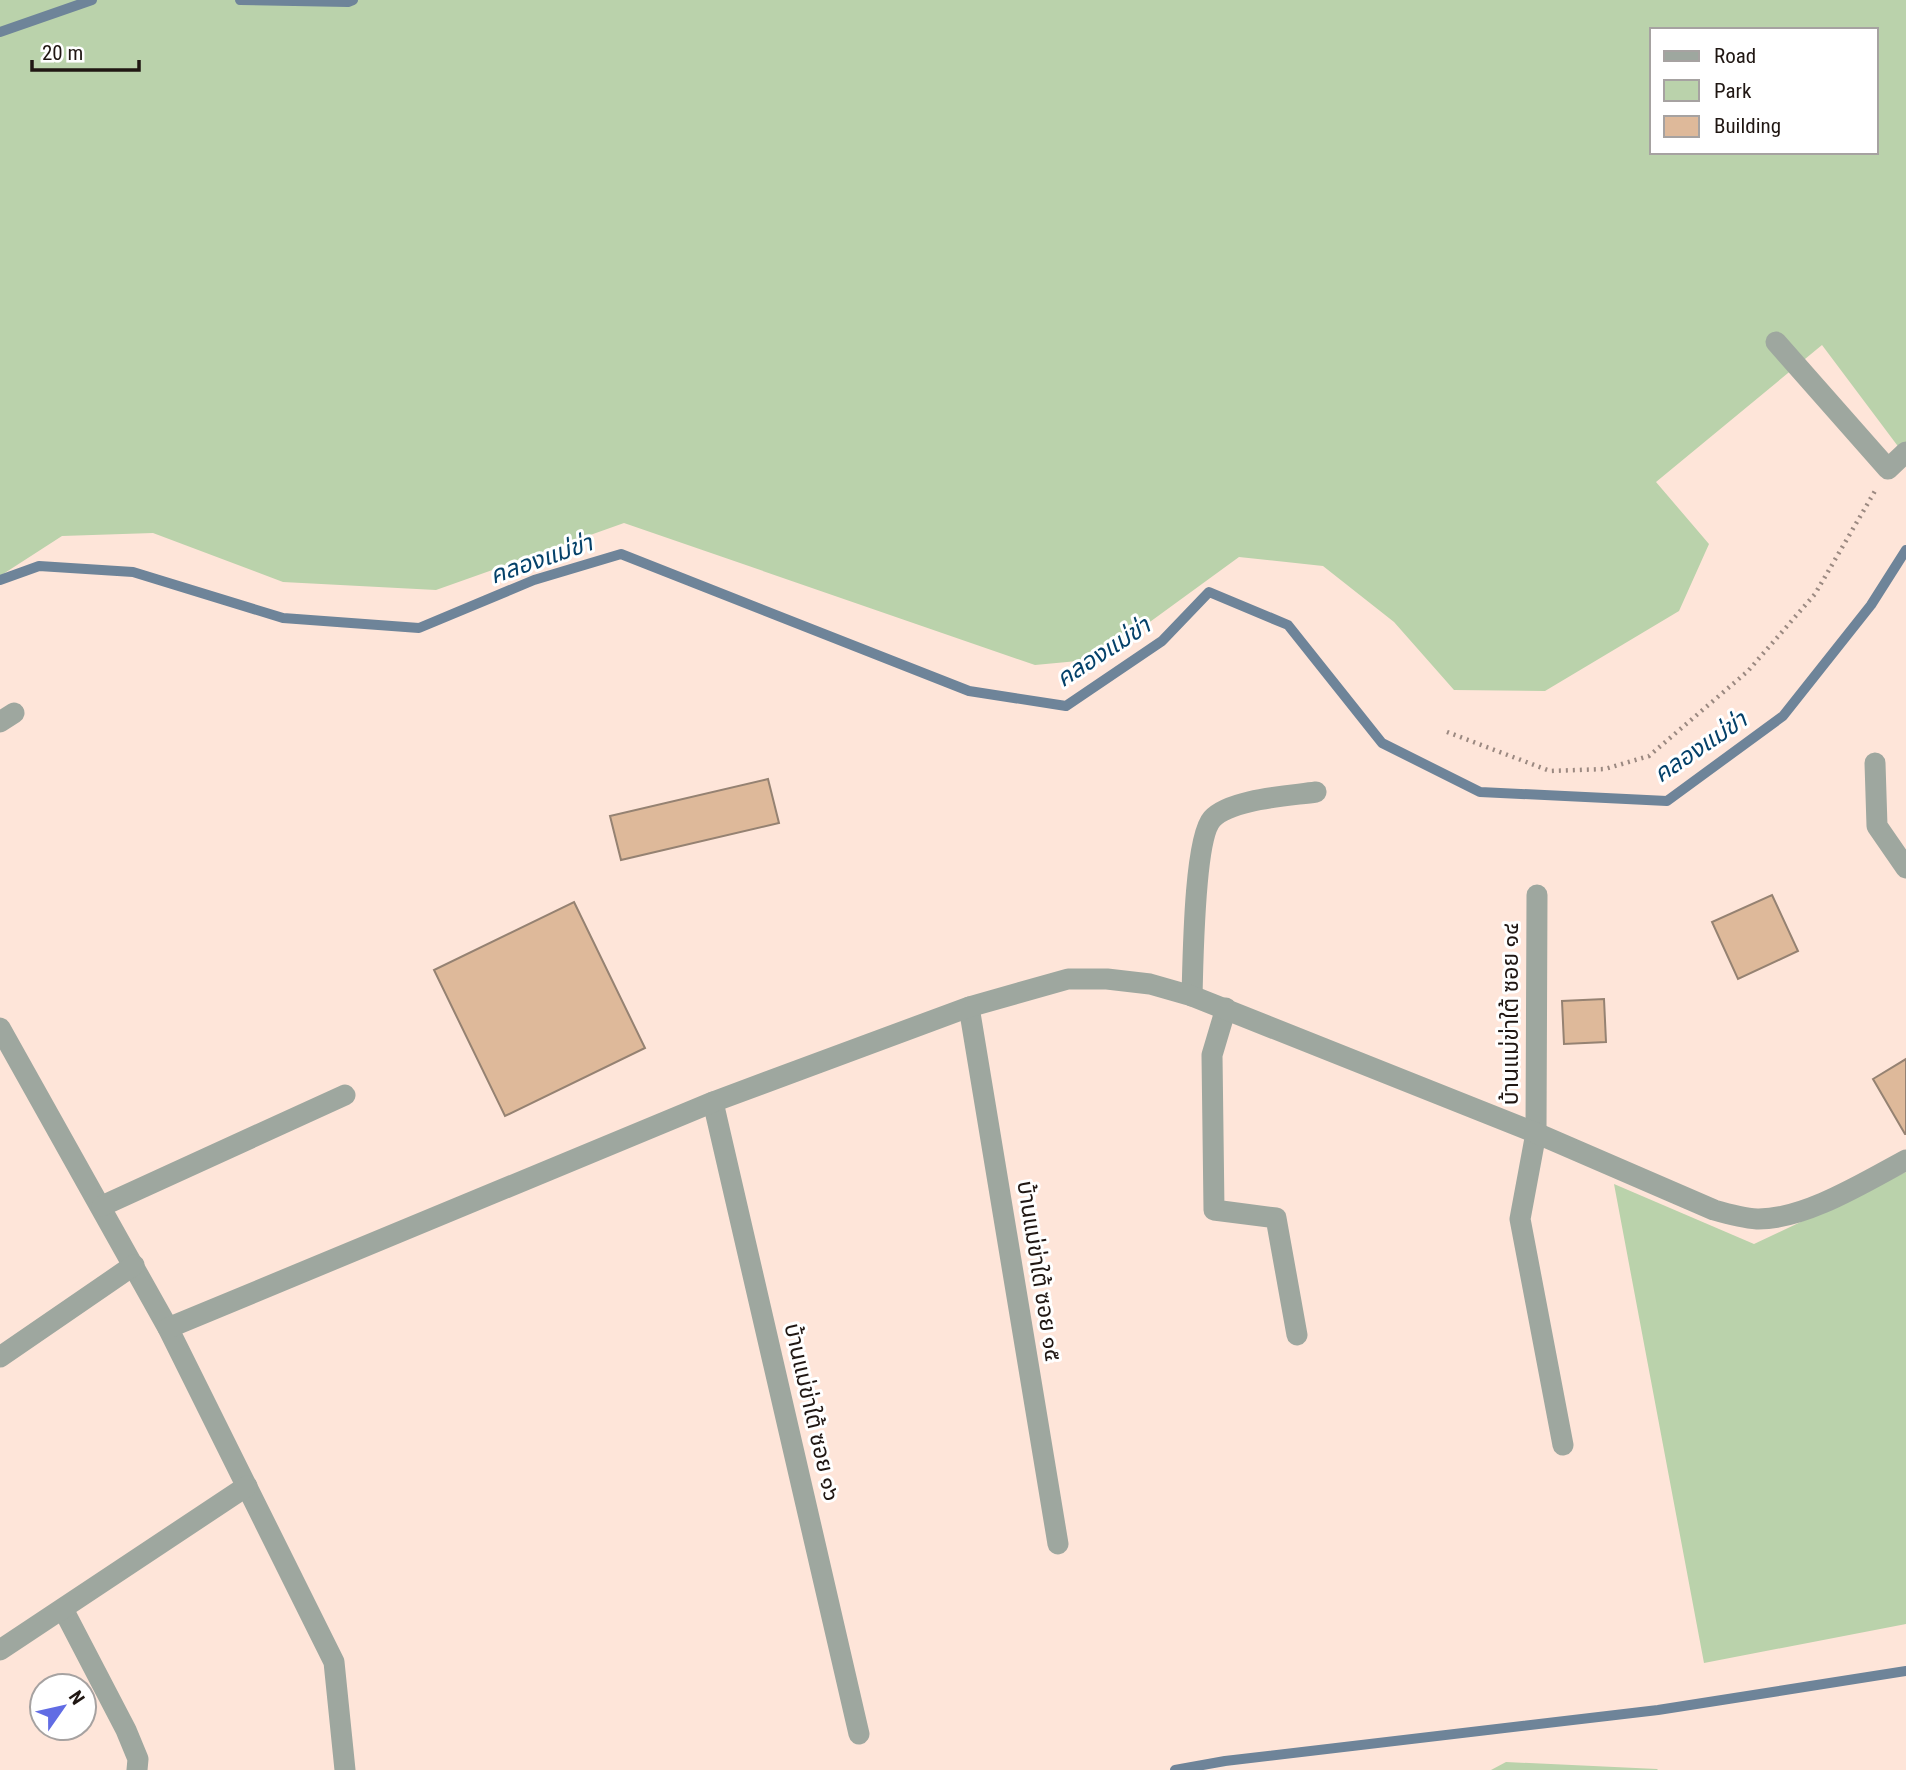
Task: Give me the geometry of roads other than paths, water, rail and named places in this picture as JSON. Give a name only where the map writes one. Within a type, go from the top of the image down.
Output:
[{"type":"street","points":[[1776,342],[1888,469],[1906,452]]},
{"type":"street","points":[[1875,763],[1877,826],[1906,868]]},
{"type":"street","points":[[1192,996],[1197,893],[1202,849],[1212,820],[1220,813],[1247,803],[1316,792]]},
{"type":"street","name":"บ้านแม่ข่าใต้ ซอย ๑๔","points":[[1537,895],[1536,1133],[1520,1219],[1563,1445]]},
{"type":"street","points":[[168,1328],[713,1102],[969,1006],[1069,979],[1107,979],[1150,984],[1226,1008],[1536,1133],[1714,1210],[1758,1219],[1805,1211],[1906,1160]]},
{"type":"street","name":"บ้านแม่ข่าใต้ ซอย ๑๕","points":[[969,1006],[1058,1544]]},
{"type":"street","points":[[1226,1008],[1212,1055],[1214,1210],[1276,1219],[1297,1335]]},
{"type":"street","points":[[0,1028],[168,1328],[334,1662],[345,1770]]},
{"type":"street","points":[[102,1206],[345,1095]]},
{"type":"street","name":"บ้านแม่ข่าใต้ ซอย ๑๖","points":[[713,1102],[859,1734]]},
{"type":"street","points":[[0,1357],[134,1265]]},
{"type":"street","points":[[0,1650],[247,1486]]},
{"type":"street","points":[[63,1609],[126,1730],[138,1759],[137,1770]]},
{"type":"waterway","points":[[0,32],[92,0]]},
{"type":"waterway","points":[[240,0],[353,0]]},
{"type":"waterway","name":"คลองแม่ข่า","points":[[0,580],[39,566],[133,572],[283,618],[419,628],[534,580],[621,554],[969,691],[1066,706],[1162,641],[1209,592],[1288,625],[1382,743],[1480,792],[1667,801],[1783,716],[1871,605],[1906,550]]},
{"type":"waterway","points":[[1175,1770],[1225,1761],[1658,1710],[1906,1671]]}]
